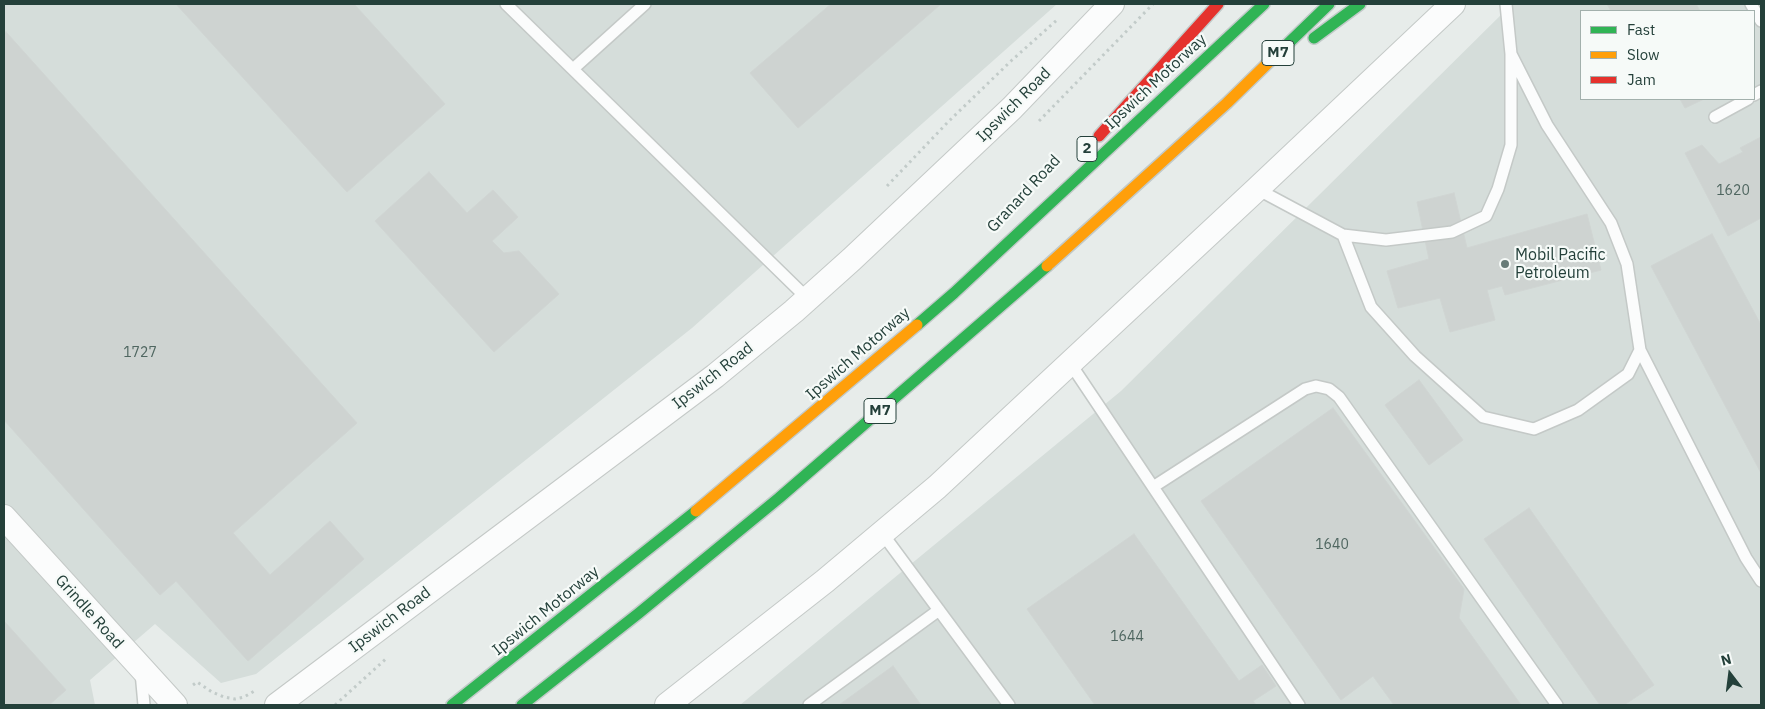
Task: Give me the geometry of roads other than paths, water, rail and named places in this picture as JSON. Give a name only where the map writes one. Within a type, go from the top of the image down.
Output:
[{"type":"highway","name":"2","points":[[1093,143],[1218,4]]},
{"type":"highway","name":"Ipswich Motorway","points":[[452,705],[709,502],[954,293],[1264,4]]},
{"type":"highway","name":"M7","points":[[522,705],[640,613],[808,473],[1065,250],[1227,103],[1329,4]]},
{"type":"highway","points":[[1227,103],[1360,4]]},
{"type":"highway","name":"Granard Road","points":[[954,293],[1066,172]]},
{"type":"street","name":"Ipswich Road","points":[[278,705],[715,376],[808,299],[1006,114],[1112,4]]},
{"type":"street","points":[[667,705],[818,588],[937,487],[1453,4]]},
{"type":"street","name":"Grindle Road","points":[[4,518],[175,705]]},
{"type":"lane","points":[[506,4],[808,299]]},
{"type":"lane","points":[[573,69],[645,4]]},
{"type":"lane","points":[[1257,189],[1343,235],[1386,240],[1452,232],[1486,216],[1498,189],[1512,145],[1511,54],[1506,4]]},
{"type":"lane","points":[[1511,54],[1547,124],[1611,224],[1627,264],[1640,350],[1746,558],[1761,581]]},
{"type":"lane","points":[[1715,117],[1746,100]]},
{"type":"lane","points":[[1343,235],[1371,307],[1415,356],[1483,417],[1534,429],[1578,410],[1628,374],[1640,350]]},
{"type":"lane","points":[[1070,363],[1299,705]]},
{"type":"lane","points":[[1153,487],[1305,388],[1316,386],[1329,389],[1339,397],[1557,705]]},
{"type":"lane","points":[[882,533],[1009,705]]},
{"type":"lane","points":[[809,705],[939,610]]},
{"type":"lane","points":[[141,669],[144,705]]},
{"type":"place","name":"Mobil Pacific Petroleum","points":[[1505,264]]}]
